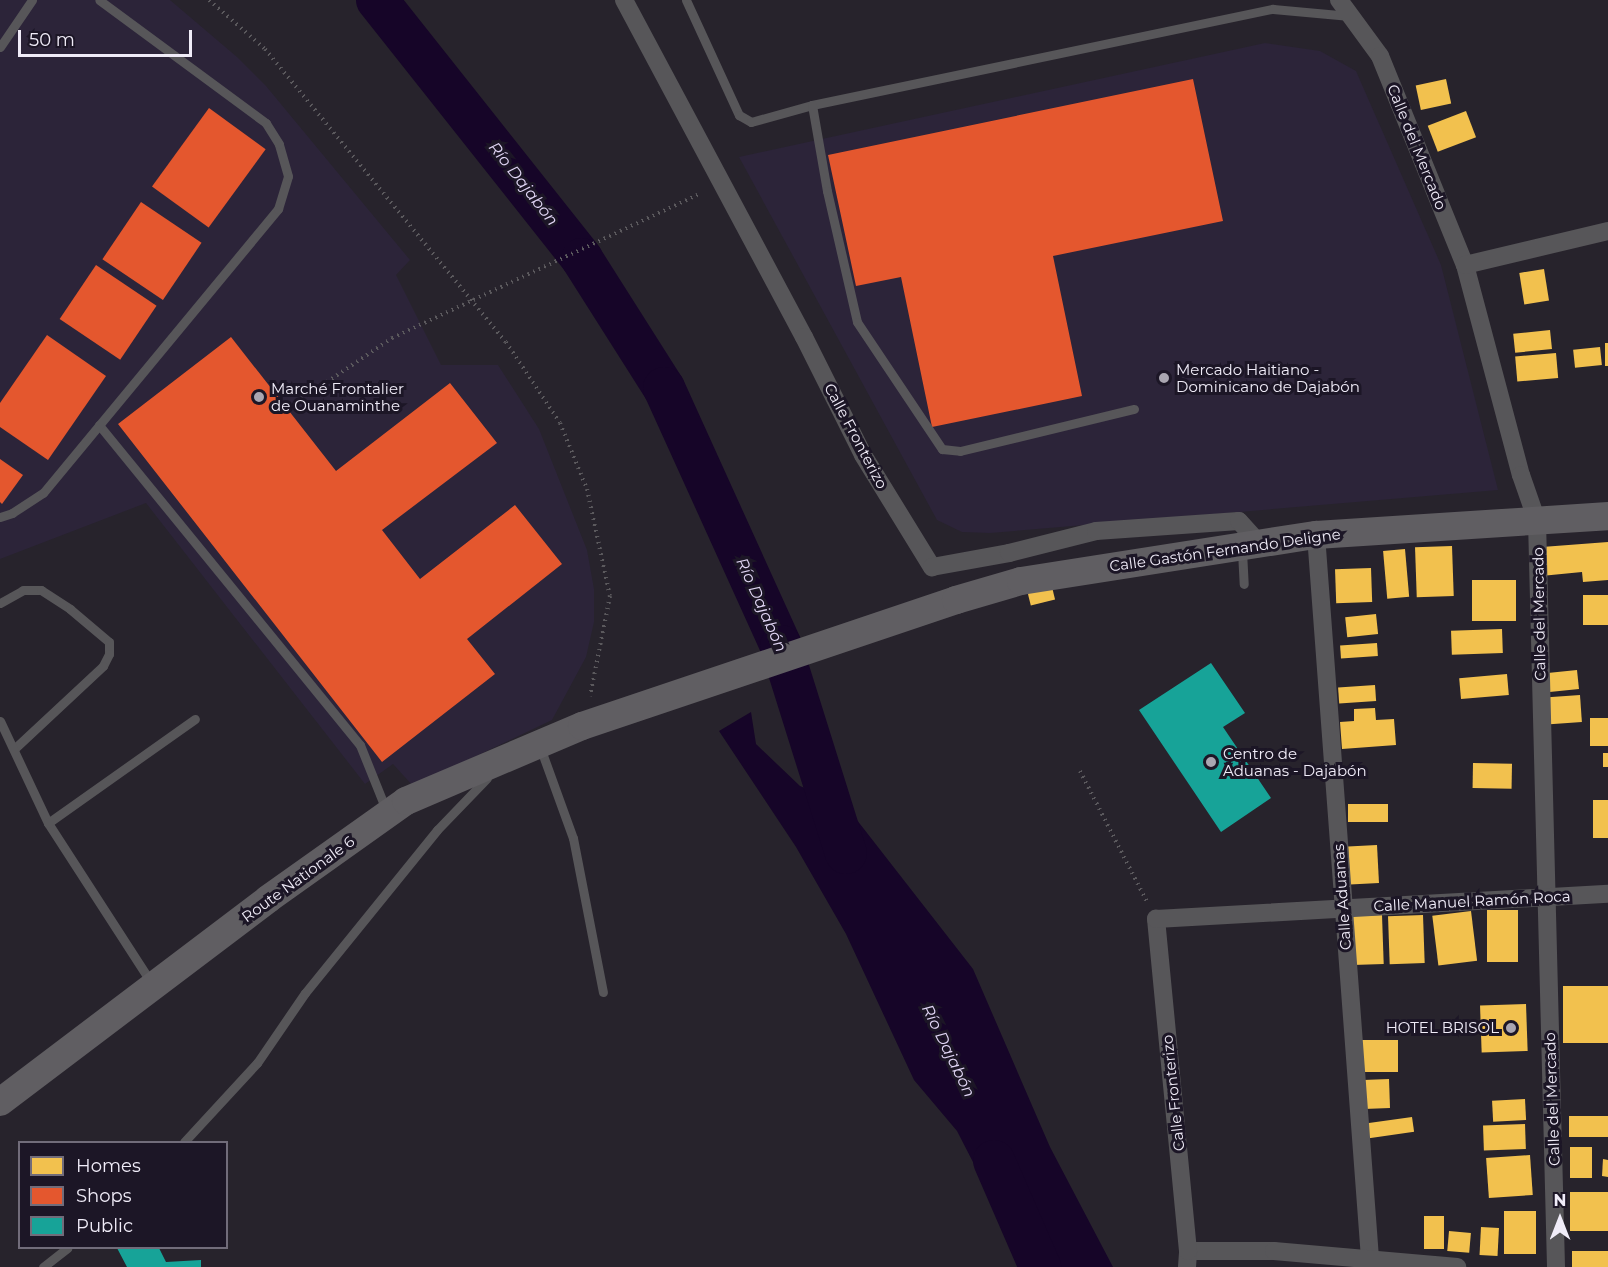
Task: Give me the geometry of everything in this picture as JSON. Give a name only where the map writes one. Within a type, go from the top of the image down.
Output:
[{"type":"main road","name":"Calle Gastón Fernando Deligne","points":[[628,711],[988,591],[1071,572],[1316,535],[1608,516]]},
{"type":"main road","name":"Route Nationale 6","points":[[0,1102],[153,986],[406,801],[582,726],[628,711]]},
{"type":"street","name":"Calle Fronterizo","points":[[624,0],[804,337],[863,455],[932,567],[1009,553],[1096,531],[1239,521],[1251,545]]},
{"type":"street","name":"Calle del Mercado","points":[[1339,0],[1380,56],[1465,264],[1521,475],[1537,521],[1556,1267]]},
{"type":"street","points":[[1465,264],[1608,231]]},
{"type":"street","name":"Calle Aduanas","points":[[1316,535],[1370,1258]]},
{"type":"street","name":"Calle Manuel Ramón Roca","points":[[1156,919],[1608,894]]},
{"type":"street","name":"Calle Fronterizo","points":[[1156,919],[1187,1259]]},
{"type":"street","points":[[1187,1259],[1274,1251],[1457,1267]]},
{"type":"lane","points":[[0,47],[32,0]]},
{"type":"lane","points":[[0,517],[12,513],[43,493],[278,209],[288,176],[279,144],[266,123],[99,0]]},
{"type":"lane","points":[[686,0],[739,115],[751,122],[812,105],[1273,9],[1350,16]]},
{"type":"lane","points":[[812,105],[827,191],[857,322],[942,449],[960,452],[1134,409]]},
{"type":"lane","points":[[99,425],[360,745],[388,814]]},
{"type":"lane","points":[[1244,584],[1251,545]]},
{"type":"lane","points":[[0,603],[23,590],[41,590],[70,609],[109,642],[109,654],[103,666],[15,748]]},
{"type":"lane","points":[[48,823],[195,719]]},
{"type":"lane","points":[[0,721],[15,748],[48,823],[153,986]]},
{"type":"lane","points":[[540,745],[573,838],[603,992]]},
{"type":"lane","points":[[186,1141],[257,1063],[305,993],[436,830],[502,762]]},
{"type":"lane","points":[[43,1267],[66,1249]]},
{"type":"path","points":[[209,0],[265,50],[506,342],[560,423],[587,489],[610,596],[599,656],[582,726]]},
{"type":"path","points":[[287,409],[392,338],[700,194]]},
{"type":"path","points":[[1080,771],[1156,919]]},
{"type":"shaded area","name":"Marché Frontalier de Ouanaminthe","points":[[0,0],[170,0],[237,57],[266,86],[410,260],[396,275],[441,365],[498,365],[539,429],[587,550],[594,589],[594,622],[586,657],[552,720],[413,786],[393,764],[365,784],[146,503],[0,559]]},
{"type":"shaded area","name":"Mercado Haitiano - Dominicano de Dajabón","points":[[1265,43],[1320,51],[1356,71],[1441,265],[1498,490],[990,533],[962,532],[937,520],[739,157]]},
{"type":"water","points":[[751,712],[756,744],[800,786],[846,806],[973,969],[1050,1147],[1113,1267],[1036,1267],[1043,1254],[1022,1217],[993,1201],[957,1131],[914,1080],[846,934],[796,847],[719,731]]},
{"type":"building: Homes","points":[[1446,79],[1451,103],[1421,110],[1416,85]]},
{"type":"building: Homes","points":[[1466,111],[1476,137],[1438,152],[1428,126]]},
{"type":"building: Homes","points":[[1544,269],[1549,301],[1524,305],[1519,273]]},
{"type":"building: Homes","points":[[1550,330],[1552,349],[1515,353],[1513,334]]},
{"type":"building: Homes","points":[[1605,343],[1608,343],[1608,366],[1605,366]]},
{"type":"building: Homes","points":[[1600,347],[1602,365],[1575,368],[1573,350]]},
{"type":"building: Homes","points":[[1556,353],[1558,378],[1517,381],[1515,357]]},
{"type":"building: Homes","points":[[1608,542],[1608,580],[1583,582],[1582,572],[1541,576],[1542,547]]},
{"type":"building: Homes","points":[[1452,546],[1454,596],[1417,597],[1415,547]]},
{"type":"building: Homes","points":[[1405,549],[1409,597],[1387,599],[1383,551]]},
{"type":"building: Homes","points":[[1371,568],[1372,602],[1336,603],[1335,569]]},
{"type":"building: Homes","points":[[1050,579],[1055,599],[1031,605],[1026,585]]},
{"type":"building: Homes","points":[[1472,580],[1516,580],[1516,621],[1472,621]]},
{"type":"building: Homes","points":[[1583,595],[1608,595],[1608,625],[1583,625]]},
{"type":"building: Homes","points":[[1376,614],[1378,634],[1347,637],[1345,617]]},
{"type":"building: Homes","points":[[1502,629],[1503,653],[1452,655],[1451,631]]},
{"type":"building: Homes","points":[[1377,643],[1378,656],[1341,659],[1340,646]]},
{"type":"building: Homes","points":[[1577,670],[1579,689],[1547,692],[1545,673]]},
{"type":"building: Homes","points":[[1507,674],[1509,695],[1461,699],[1459,678]]},
{"type":"building: Homes","points":[[1375,685],[1376,701],[1339,704],[1338,688]]},
{"type":"building: Homes","points":[[1580,695],[1582,722],[1550,724],[1548,697]]},
{"type":"building: Homes","points":[[1375,708],[1376,720],[1394,719],[1396,745],[1342,749],[1340,722],[1354,721],[1354,709]]},
{"type":"building: Homes","points":[[1590,718],[1608,718],[1608,746],[1590,746]]},
{"type":"building: Homes","points":[[1603,753],[1608,753],[1608,767],[1603,767]]},
{"type":"building: Homes","points":[[1473,763],[1512,764],[1512,789],[1473,788]]},
{"type":"building: Homes","points":[[1593,800],[1608,800],[1608,838],[1593,838]]},
{"type":"building: Homes","points":[[1348,804],[1388,804],[1388,822],[1348,822]]},
{"type":"building: Homes","points":[[1377,845],[1379,883],[1350,884],[1348,847]]},
{"type":"building: Homes","points":[[1487,910],[1518,910],[1518,962],[1487,962]]},
{"type":"building: Homes","points":[[1471,911],[1477,961],[1438,965],[1432,916]]},
{"type":"building: Homes","points":[[1382,915],[1384,964],[1353,965],[1351,916]]},
{"type":"building: Homes","points":[[1423,915],[1425,963],[1390,964],[1388,916]]},
{"type":"building: Homes","points":[[1563,986],[1608,986],[1608,1043],[1563,1043]]},
{"type":"building: Homes","points":[[1526,1004],[1528,1051],[1482,1053],[1480,1006]]},
{"type":"building: Homes","points":[[1361,1040],[1398,1040],[1398,1072],[1361,1072]]},
{"type":"building: Homes","points":[[1389,1079],[1390,1108],[1364,1109],[1363,1080]]},
{"type":"building: Homes","points":[[1525,1099],[1526,1120],[1493,1122],[1492,1101]]},
{"type":"building: Homes","points":[[1569,1116],[1608,1116],[1608,1137],[1569,1137]]},
{"type":"building: Homes","points":[[1412,1117],[1414,1132],[1366,1139],[1363,1124]]},
{"type":"building: Homes","points":[[1525,1124],[1526,1149],[1484,1150],[1483,1125]]},
{"type":"building: Homes","points":[[1570,1147],[1592,1147],[1592,1178],[1570,1178]]},
{"type":"building: Homes","points":[[1530,1155],[1533,1195],[1489,1198],[1486,1158]]},
{"type":"building: Homes","points":[[1603,1159],[1608,1160],[1608,1177],[1602,1176]]},
{"type":"building: Homes","points":[[1570,1192],[1608,1192],[1608,1231],[1570,1231]]},
{"type":"building: Homes","points":[[1504,1211],[1536,1211],[1536,1254],[1504,1254]]},
{"type":"building: Homes","points":[[1424,1216],[1444,1216],[1444,1249],[1424,1249]]},
{"type":"building: Homes","points":[[1481,1227],[1499,1228],[1498,1256],[1480,1255]]},
{"type":"building: Homes","points":[[1449,1231],[1471,1233],[1469,1253],[1447,1251]]},
{"type":"building: Homes","points":[[1572,1251],[1608,1251],[1608,1267],[1572,1267]]},
{"type":"building: Shops","points":[[1193,79],[1223,221],[1053,256],[1082,396],[932,427],[901,277],[856,286],[828,155]]},
{"type":"building: Shops","points":[[209,108],[266,149],[209,228],[152,186]]},
{"type":"building: Shops","points":[[141,202],[202,243],[163,300],[102,259]]},
{"type":"building: Shops","points":[[96,265],[157,306],[120,360],[60,319]]},
{"type":"building: Shops","points":[[47,335],[106,376],[48,460],[0,427],[0,403]]},
{"type":"building: Shops","points":[[231,337],[336,471],[450,383],[497,443],[382,530],[420,579],[515,505],[562,564],[467,639],[495,674],[382,762],[118,424]]},
{"type":"building: Shops","points":[[0,459],[23,475],[2,504],[0,502]]},
{"type":"building: Public","name":"Centro de Aduanas - Dajabón","points":[[1211,663],[1245,713],[1223,727],[1271,798],[1221,832],[1139,710]]},
{"type":"building: Public","points":[[118,1249],[160,1249],[166,1262],[201,1260],[201,1267],[127,1267]]},
{"type":"waterway","name":"Río Dajabón","points":[[377,0],[582,259],[664,388],[781,646],[846,853]]},
{"type":"waterway","name":"Río Dajabón","points":[[994,1161],[1040,1267]]},
{"type":"place","name":"Mercado Haitiano - Dominicano de Dajabón","points":[[1164,378]]},
{"type":"place","name":"Marché Frontalier de Ouanaminthe","points":[[259,397]]},
{"type":"place","name":"Centro de Aduanas - Dajabón","points":[[1211,762]]},
{"type":"place","name":"HOTEL BRISOL","points":[[1511,1028]]}]
